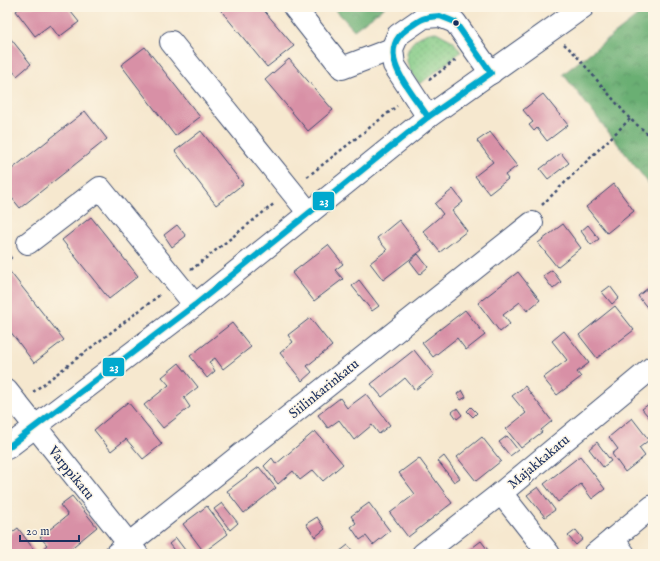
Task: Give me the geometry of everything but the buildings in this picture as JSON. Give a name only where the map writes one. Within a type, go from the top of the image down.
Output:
[{"type":"street","points":[[294,7],[342,68],[392,49]]},
{"type":"street","points":[[7,448],[195,305],[428,117],[583,7]]},
{"type":"street","points":[[428,117],[394,65],[392,49],[398,36],[424,17],[440,16],[454,22],[491,73]]},
{"type":"street","points":[[171,42],[309,213]]},
{"type":"street","points":[[28,243],[100,188],[195,305]]},
{"type":"street","name":"Siilinkarinkatu","points":[[127,551],[532,223]]},
{"type":"street","name":"Majakkakatu","points":[[423,554],[501,494],[653,367]]},
{"type":"street","name":"Varppikatu","points":[[12,397],[127,551]]},
{"type":"street","points":[[501,494],[549,554]]},
{"type":"street","points":[[595,554],[618,547],[653,506]]},
{"type":"path","points":[[550,30],[574,53],[630,118],[653,138]]},
{"type":"path","points":[[12,397],[177,281],[473,47]]},
{"type":"path","points":[[532,223],[544,202],[630,118]]},
{"type":"green space","points":[[333,7],[385,7],[354,30]]},
{"type":"green space","points":[[649,7],[653,7],[653,189],[563,74]]},
{"type":"green space","points":[[436,32],[453,41],[461,52],[420,84],[409,68],[407,52],[413,42],[418,38]]},
{"type":"transit line","name":"23","points":[[440,16],[455,22],[491,73],[428,117],[399,73],[394,61],[394,49],[397,39],[407,29],[422,19],[440,16]]},
{"type":"transit line","name":"23","points":[[7,448],[195,305],[428,117]]}]
